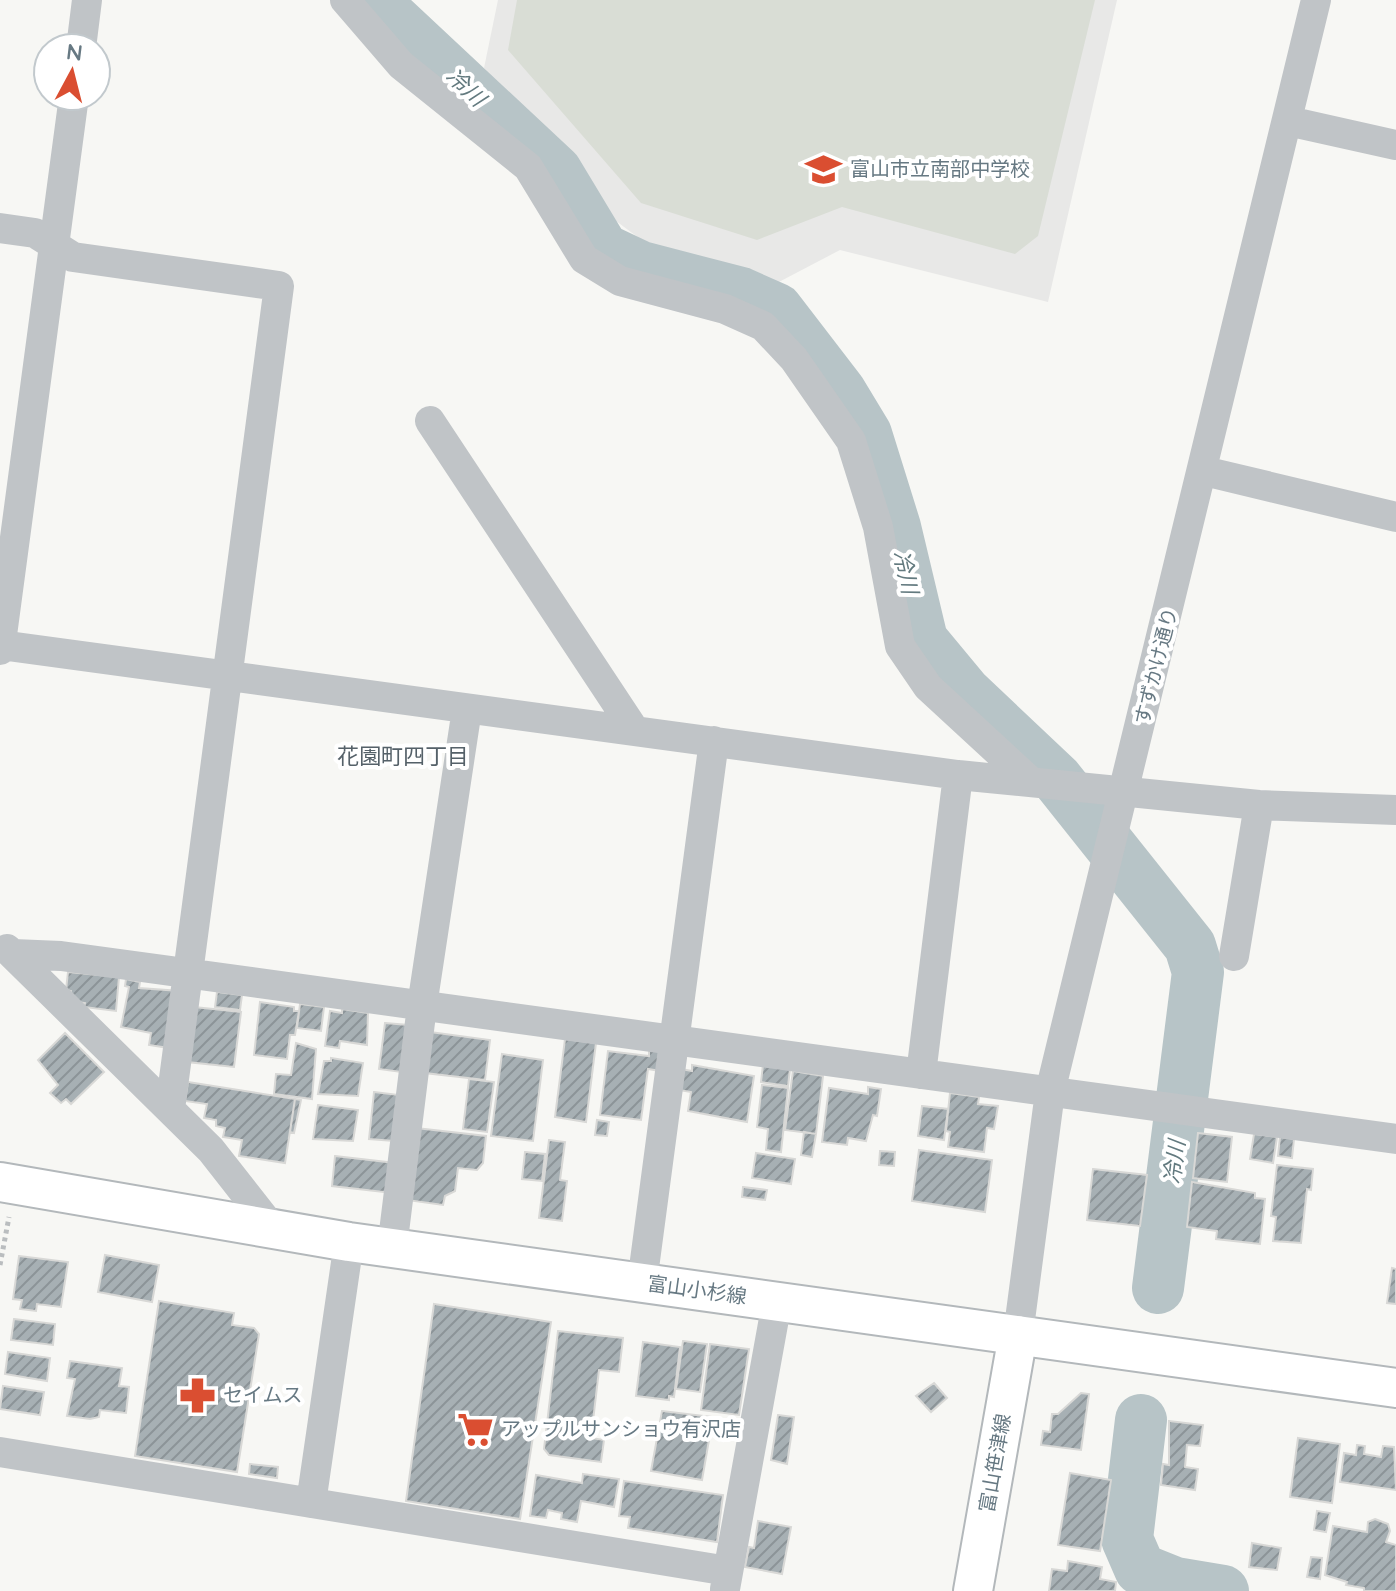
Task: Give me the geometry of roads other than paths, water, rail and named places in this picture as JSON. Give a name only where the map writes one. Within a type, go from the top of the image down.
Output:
[{"type":"main road","name":"富山小杉線","points":[[7,1183],[349,1242],[1396,1388]]},
{"type":"main road","name":"富山笹津線","points":[[973,1591],[1018,1335]]},
{"type":"street","points":[[83,32],[87,0]]},
{"type":"street","points":[[345,0],[401,65],[528,167],[584,259],[620,281],[725,309],[763,326],[794,359],[851,441],[878,527],[900,646],[928,687],[1030,781]]},
{"type":"street","name":"すずかけ通り","points":[[1018,1335],[1050,1092],[1204,471],[1316,0]]},
{"type":"street","points":[[72,112],[0,647],[958,775],[1259,805],[1396,810]]},
{"type":"street","points":[[1288,121],[1396,145]]},
{"type":"street","points":[[0,228],[35,233],[73,257],[279,286],[230,676],[170,1109]]},
{"type":"street","points":[[430,421],[635,731]]},
{"type":"street","points":[[1204,471],[1396,517]]},
{"type":"street","points":[[392,1248],[422,1006],[467,709]]},
{"type":"street","points":[[642,1283],[714,741]]},
{"type":"street","points":[[921,1074],[958,775]]},
{"type":"street","points":[[1234,956],[1259,805]]},
{"type":"street","points":[[6,948],[1396,1139]]},
{"type":"street","points":[[6,948],[211,1150],[273,1229]]},
{"type":"street","points":[[311,1503],[349,1242]]},
{"type":"street","points":[[0,1452],[311,1503],[726,1581],[777,1302]]},
{"type":"waterway","name":"冷川","points":[[373,0],[556,171],[603,249],[641,267],[741,293],[777,309],[840,391],[866,434],[895,527],[922,640],[966,693],[1057,779],[1190,946],[1198,972],[1158,1288]]},
{"type":"waterway","name":"冷川","points":[[1141,1420],[1127,1539],[1140,1569],[1175,1583],[1223,1591]]},
{"type":"place","name":"富山市立南部中学校","points":[[824,169]]},
{"type":"place","name":"セイムス","points":[[197,1395]]},
{"type":"place","name":"アップルサンショウ有沢店","points":[[475,1429]]},
{"type":"district","name":"花園町四丁目","points":[[403,756]]}]
